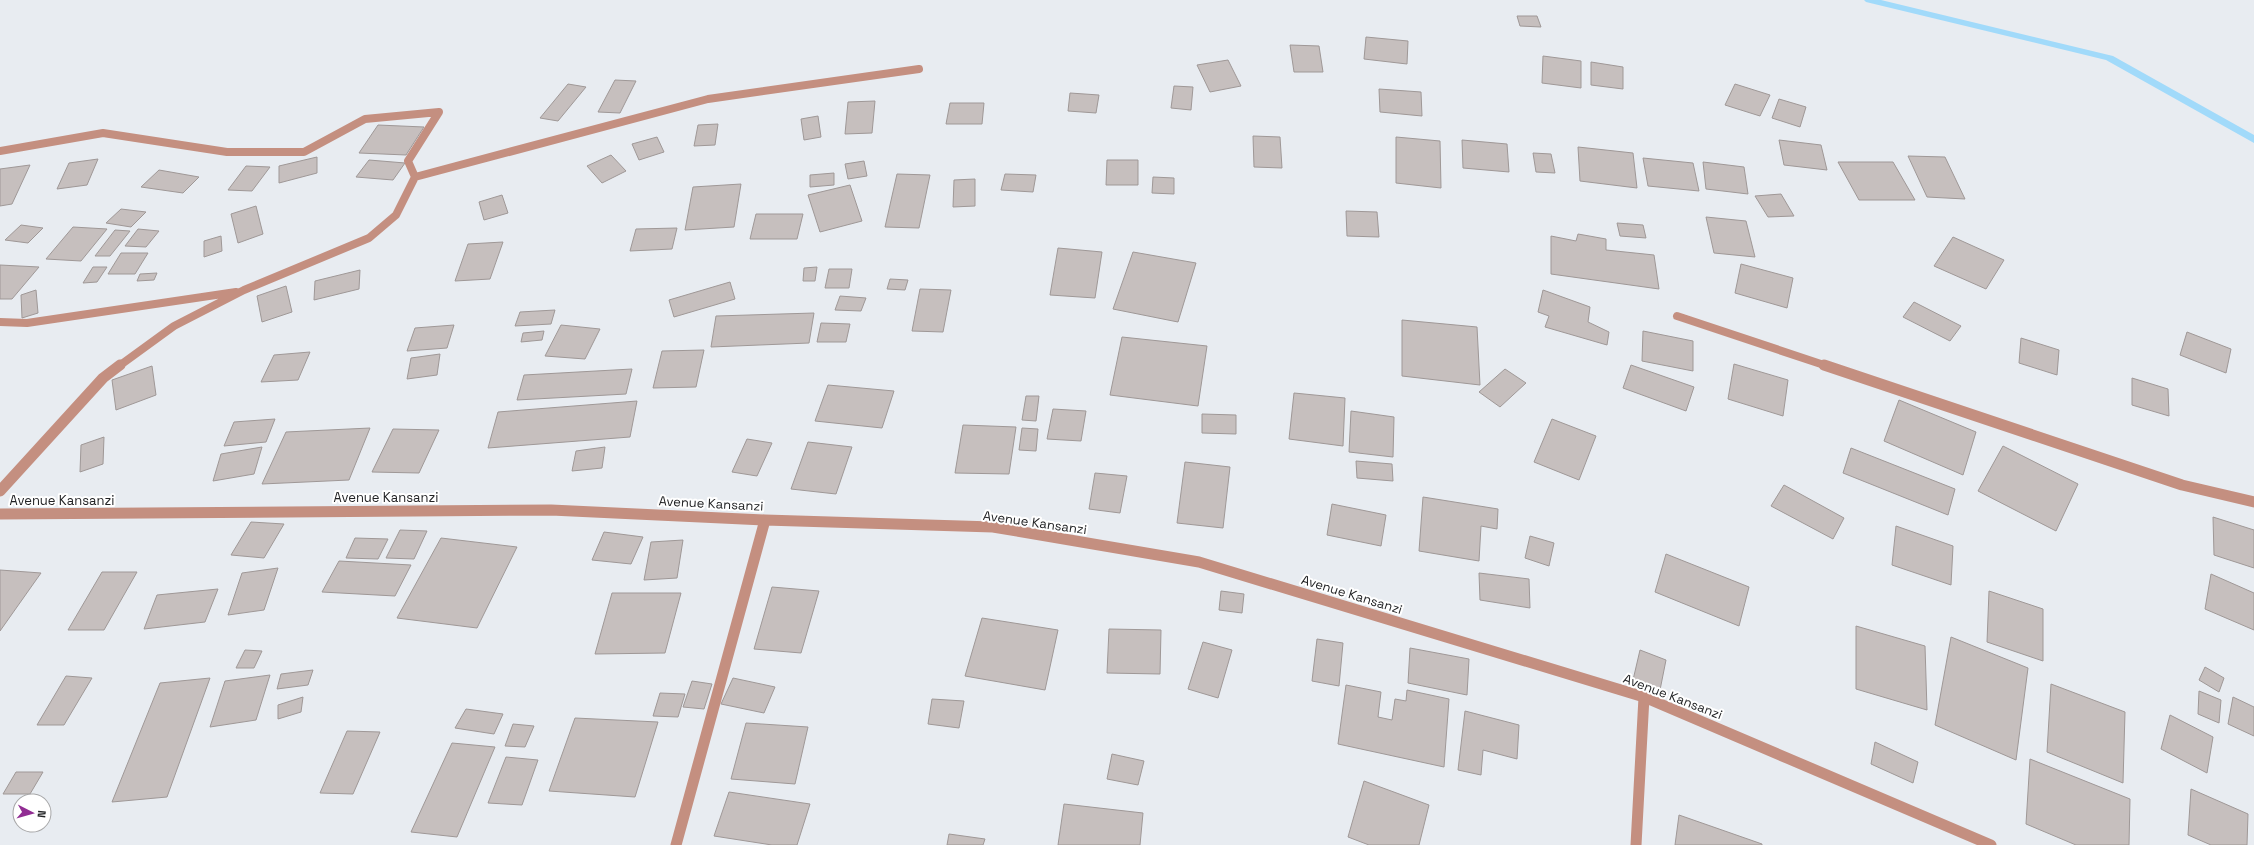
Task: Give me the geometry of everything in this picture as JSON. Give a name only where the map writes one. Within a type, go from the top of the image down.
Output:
[{"type":"street","points":[[0,491],[103,378],[174,326],[244,290],[369,238],[396,215],[415,177],[708,99],[919,69]]},
{"type":"street","points":[[0,151],[103,133],[227,152],[304,152],[365,119],[439,112],[408,161],[415,177]]},
{"type":"street","points":[[0,322],[27,323],[244,290]]},
{"type":"street","points":[[1677,316],[2182,485],[2254,502]]},
{"type":"street","name":"Avenue Kansanzi","points":[[0,514],[551,510],[765,520],[993,527],[1198,562],[1644,697],[1991,845]]},
{"type":"street","points":[[676,845],[765,520]]},
{"type":"street","points":[[1636,845],[1644,697]]},
{"type":"building","points":[[1517,16],[1537,16],[1541,27],[1520,26]]},
{"type":"building","points":[[1366,37],[1408,41],[1407,64],[1364,59]]},
{"type":"building","points":[[1290,45],[1319,46],[1323,72],[1294,72]]},
{"type":"building","points":[[1543,56],[1581,61],[1581,88],[1542,83]]},
{"type":"building","points":[[1228,60],[1241,86],[1210,92],[1197,65]]},
{"type":"building","points":[[1591,62],[1623,67],[1623,89],[1591,85]]},
{"type":"building","points":[[615,80],[636,81],[620,113],[598,112]]},
{"type":"building","points":[[568,84],[586,87],[558,121],[540,118]]},
{"type":"building","points":[[1735,84],[1770,95],[1760,116],[1725,105]]},
{"type":"building","points":[[1174,86],[1193,87],[1191,110],[1171,108]]},
{"type":"building","points":[[1379,89],[1421,92],[1422,116],[1380,112]]},
{"type":"building","points":[[1070,93],[1099,95],[1096,113],[1068,111]]},
{"type":"building","points":[[1779,99],[1806,107],[1800,127],[1772,118]]},
{"type":"building","points":[[875,101],[872,133],[845,134],[848,102]]},
{"type":"building","points":[[950,103],[984,103],[982,124],[946,124]]},
{"type":"building","points":[[818,116],[821,137],[804,140],[801,119]]},
{"type":"building","points":[[718,124],[715,145],[694,146],[698,125]]},
{"type":"building","points":[[378,125],[424,127],[406,155],[359,153]]},
{"type":"building","points":[[1253,136],[1280,137],[1282,168],[1254,167]]},
{"type":"building","points":[[657,137],[664,152],[639,160],[632,144]]},
{"type":"building","points":[[1396,137],[1440,141],[1441,188],[1396,183]]},
{"type":"building","points":[[1462,140],[1507,144],[1509,172],[1463,168]]},
{"type":"building","points":[[1779,140],[1821,145],[1827,170],[1784,165]]},
{"type":"building","points":[[1578,147],[1633,153],[1637,188],[1580,181]]},
{"type":"building","points":[[1533,153],[1551,154],[1555,173],[1536,172]]},
{"type":"building","points":[[611,155],[626,171],[602,183],[587,166]]},
{"type":"building","points":[[1908,156],[1945,157],[1965,199],[1927,197]]},
{"type":"building","points":[[317,157],[317,173],[279,183],[279,166]]},
{"type":"building","points":[[1643,158],[1693,163],[1699,191],[1648,186]]},
{"type":"building","points":[[98,159],[87,185],[57,189],[69,163]]},
{"type":"building","points":[[369,160],[405,163],[393,180],[356,177]]},
{"type":"building","points":[[1107,160],[1138,160],[1138,185],[1106,185]]},
{"type":"building","points":[[864,161],[867,176],[848,179],[845,164]]},
{"type":"building","points":[[1703,162],[1744,167],[1748,194],[1706,189]]},
{"type":"building","points":[[1838,162],[1893,162],[1915,200],[1859,200]]},
{"type":"building","points":[[30,165],[12,204],[0,206],[0,169]]},
{"type":"building","points":[[246,166],[270,167],[252,191],[228,190]]},
{"type":"building","points":[[159,170],[199,177],[183,193],[141,187]]},
{"type":"building","points":[[834,173],[834,185],[810,187],[810,175]]},
{"type":"building","points":[[897,174],[930,175],[919,228],[885,227]]},
{"type":"building","points":[[1005,174],[1036,175],[1033,192],[1001,190]]},
{"type":"building","points":[[1153,177],[1174,178],[1174,194],[1152,193]]},
{"type":"building","points":[[975,179],[975,206],[953,207],[954,180]]},
{"type":"building","points":[[741,184],[734,227],[685,230],[693,187]]},
{"type":"building","points":[[850,185],[862,221],[820,232],[808,195]]},
{"type":"building","points":[[1781,194],[1794,216],[1768,217],[1755,196]]},
{"type":"building","points":[[502,195],[508,213],[484,220],[479,202]]},
{"type":"building","points":[[256,206],[263,234],[238,243],[231,214]]},
{"type":"building","points":[[121,209],[146,212],[131,227],[106,223]]},
{"type":"building","points":[[1346,211],[1377,212],[1379,237],[1347,236]]},
{"type":"building","points":[[756,214],[803,214],[797,239],[750,239]]},
{"type":"building","points":[[1706,217],[1746,221],[1755,257],[1714,253]]},
{"type":"building","points":[[1617,223],[1643,225],[1646,238],[1620,236]]},
{"type":"building","points":[[21,225],[43,228],[28,243],[5,240]]},
{"type":"building","points":[[73,227],[107,229],[81,261],[46,259]]},
{"type":"building","points":[[677,228],[672,249],[630,251],[636,229]]},
{"type":"building","points":[[138,229],[159,231],[146,247],[125,246]]},
{"type":"building","points":[[115,230],[130,231],[110,256],[95,256]]},
{"type":"building","points":[[1578,234],[1606,239],[1606,250],[1654,255],[1659,289],[1551,274],[1551,236],[1576,241]]},
{"type":"building","points":[[221,236],[222,251],[204,257],[204,241]]},
{"type":"building","points":[[1953,237],[2004,260],[1986,289],[1934,266]]},
{"type":"building","points":[[503,242],[490,279],[455,281],[468,244]]},
{"type":"building","points":[[1058,248],[1102,252],[1095,298],[1050,295]]},
{"type":"building","points":[[1133,252],[1196,263],[1178,322],[1113,309]]},
{"type":"building","points":[[121,253],[148,253],[135,274],[108,274]]},
{"type":"building","points":[[1741,264],[1793,278],[1787,308],[1735,293]]},
{"type":"building","points":[[0,265],[39,267],[12,299],[0,299]]},
{"type":"building","points":[[93,267],[107,267],[97,282],[83,283]]},
{"type":"building","points":[[817,267],[815,281],[803,281],[804,268]]},
{"type":"building","points":[[829,269],[852,269],[849,288],[825,288]]},
{"type":"building","points":[[360,270],[359,289],[314,300],[315,281]]},
{"type":"building","points":[[157,273],[154,280],[137,281],[140,274]]},
{"type":"building","points":[[890,279],[908,280],[905,290],[887,289]]},
{"type":"building","points":[[730,282],[735,299],[674,317],[669,300]]},
{"type":"building","points":[[286,286],[292,312],[262,322],[257,296]]},
{"type":"building","points":[[920,289],[951,290],[943,332],[912,331]]},
{"type":"building","points":[[36,290],[38,313],[22,318],[21,295]]},
{"type":"building","points":[[1543,290],[1590,307],[1588,322],[1609,332],[1607,345],[1545,327],[1549,316],[1538,312]]},
{"type":"building","points":[[840,296],[866,298],[861,311],[835,310]]},
{"type":"building","points":[[1914,302],[1961,326],[1950,341],[1903,317]]},
{"type":"building","points":[[555,310],[551,324],[515,326],[520,312]]},
{"type":"building","points":[[814,313],[809,343],[711,347],[716,316]]},
{"type":"building","points":[[1402,320],[1477,327],[1480,385],[1402,376]]},
{"type":"building","points":[[821,323],[850,324],[846,342],[817,342]]},
{"type":"building","points":[[454,325],[447,348],[407,351],[415,328]]},
{"type":"building","points":[[561,325],[600,329],[585,359],[545,356]]},
{"type":"building","points":[[544,331],[542,340],[521,342],[523,333]]},
{"type":"building","points":[[1643,331],[1693,341],[1693,371],[1642,361]]},
{"type":"building","points":[[2187,332],[2231,349],[2226,373],[2180,355]]},
{"type":"building","points":[[1122,337],[1207,346],[1198,406],[1110,395]]},
{"type":"building","points":[[2021,338],[2059,350],[2057,375],[2019,363]]},
{"type":"building","points":[[704,350],[696,387],[653,388],[662,351]]},
{"type":"building","points":[[310,352],[298,380],[261,382],[274,355]]},
{"type":"building","points":[[440,354],[437,375],[407,379],[411,358]]},
{"type":"building","points":[[1734,364],[1788,380],[1783,416],[1728,399]]},
{"type":"building","points":[[1631,365],[1694,387],[1686,411],[1623,388]]},
{"type":"building","points":[[152,366],[156,395],[116,410],[112,380]]},
{"type":"building","points":[[632,369],[626,394],[517,400],[524,375]]},
{"type":"building","points":[[1505,369],[1526,383],[1500,407],[1479,392]]},
{"type":"building","points":[[2132,378],[2168,389],[2169,416],[2132,405]]},
{"type":"building","points":[[828,385],[894,391],[882,428],[815,421]]},
{"type":"building","points":[[1294,393],[1345,398],[1343,446],[1289,439]]},
{"type":"building","points":[[1026,396],[1039,396],[1036,421],[1022,420]]},
{"type":"building","points":[[1899,400],[1976,432],[1963,475],[1884,441]]},
{"type":"building","points":[[637,401],[630,437],[488,448],[498,412]]},
{"type":"building","points":[[1053,409],[1086,411],[1081,441],[1047,439]]},
{"type":"building","points":[[1351,411],[1394,417],[1393,457],[1349,452]]},
{"type":"building","points":[[1202,414],[1236,415],[1236,434],[1202,433]]},
{"type":"building","points":[[275,419],[266,442],[224,446],[234,422]]},
{"type":"building","points":[[1552,419],[1596,436],[1579,480],[1534,462]]},
{"type":"building","points":[[963,425],[1016,427],[1009,474],[955,473]]},
{"type":"building","points":[[370,428],[349,480],[262,484],[286,432]]},
{"type":"building","points":[[1022,428],[1038,429],[1036,451],[1019,450]]},
{"type":"building","points":[[393,429],[439,430],[419,473],[372,472]]},
{"type":"building","points":[[104,437],[103,464],[80,472],[81,445]]},
{"type":"building","points":[[747,439],[772,443],[757,476],[732,472]]},
{"type":"building","points":[[808,442],[852,447],[836,494],[791,489]]},
{"type":"building","points":[[2003,446],[2078,484],[2056,531],[1978,491]]},
{"type":"building","points":[[262,447],[254,474],[213,481],[221,454]]},
{"type":"building","points":[[605,447],[602,468],[572,471],[576,451]]},
{"type":"building","points":[[1851,448],[1955,489],[1948,515],[1843,473]]},
{"type":"building","points":[[1356,461],[1392,464],[1393,481],[1357,478]]},
{"type":"building","points":[[1185,462],[1230,467],[1223,528],[1177,523]]},
{"type":"building","points":[[1095,473],[1127,476],[1120,513],[1089,509]]},
{"type":"building","points":[[1784,485],[1844,518],[1833,539],[1771,506]]},
{"type":"building","points":[[1423,497],[1498,509],[1497,529],[1481,526],[1479,561],[1419,551]]},
{"type":"building","points":[[1332,504],[1386,515],[1381,546],[1327,535]]},
{"type":"building","points":[[2213,517],[2254,530],[2254,568],[2214,555]]},
{"type":"building","points":[[251,522],[284,524],[264,558],[231,555]]},
{"type":"building","points":[[1896,526],[1953,546],[1951,585],[1892,565]]},
{"type":"building","points":[[400,530],[427,531],[414,559],[386,558]]},
{"type":"building","points":[[604,532],[643,537],[631,564],[592,560]]},
{"type":"building","points":[[1530,536],[1554,543],[1549,566],[1525,558]]},
{"type":"building","points":[[355,538],[388,539],[378,559],[346,558]]},
{"type":"building","points":[[441,538],[517,547],[477,628],[397,618]]},
{"type":"building","points":[[683,540],[677,578],[644,580],[651,542]]},
{"type":"building","points":[[1666,554],[1749,587],[1739,626],[1655,592]]},
{"type":"building","points":[[339,561],[411,565],[395,596],[322,592]]},
{"type":"building","points":[[278,568],[264,610],[228,615],[242,573]]},
{"type":"building","points":[[0,570],[41,573],[0,631]]},
{"type":"building","points":[[102,572],[137,572],[104,630],[68,630]]},
{"type":"building","points":[[1479,573],[1529,579],[1530,608],[1480,600]]},
{"type":"building","points":[[2211,574],[2254,593],[2254,630],[2205,609]]},
{"type":"building","points":[[772,587],[819,591],[801,653],[754,649]]},
{"type":"building","points":[[218,589],[205,622],[144,629],[157,595]]},
{"type":"building","points":[[1221,591],[1244,594],[1242,613],[1219,610]]},
{"type":"building","points":[[1989,591],[2043,609],[2043,661],[1987,642]]},
{"type":"building","points":[[612,593],[681,593],[665,653],[595,654]]},
{"type":"building","points":[[982,618],[1058,630],[1045,690],[965,676]]},
{"type":"building","points":[[1856,626],[1925,646],[1927,710],[1856,689]]},
{"type":"building","points":[[1109,629],[1161,630],[1160,674],[1107,673]]},
{"type":"building","points":[[1951,637],[2028,668],[2016,760],[1935,725]]},
{"type":"building","points":[[1317,639],[1343,643],[1339,686],[1312,681]]},
{"type":"building","points":[[1203,642],[1232,650],[1218,698],[1188,689]]},
{"type":"building","points":[[1410,648],[1469,659],[1467,695],[1408,683]]},
{"type":"building","points":[[245,650],[262,651],[254,668],[236,668]]},
{"type":"building","points":[[1640,650],[1666,660],[1660,690],[1633,680]]},
{"type":"building","points":[[2205,667],[2224,678],[2219,692],[2199,680]]},
{"type":"building","points":[[313,670],[308,685],[277,689],[281,674]]},
{"type":"building","points":[[270,675],[256,720],[210,727],[225,681]]},
{"type":"building","points":[[66,676],[92,678],[64,725],[37,725]]},
{"type":"building","points":[[210,678],[167,797],[112,802],[160,683]]},
{"type":"building","points":[[733,678],[775,687],[764,713],[721,704]]},
{"type":"building","points":[[692,681],[712,684],[704,709],[683,707]]},
{"type":"building","points":[[2051,684],[2125,712],[2123,783],[2047,752]]},
{"type":"building","points":[[1346,685],[1381,692],[1378,717],[1392,720],[1395,699],[1406,701],[1407,690],[1449,699],[1444,767],[1338,744]]},
{"type":"building","points":[[2199,691],[2221,700],[2219,723],[2198,714]]},
{"type":"building","points":[[660,693],[685,694],[678,717],[653,716]]},
{"type":"building","points":[[303,697],[301,712],[278,719],[278,705]]},
{"type":"building","points":[[2233,697],[2254,707],[2254,736],[2228,724]]},
{"type":"building","points":[[932,699],[964,701],[959,728],[928,724]]},
{"type":"building","points":[[466,709],[503,714],[494,734],[455,728]]},
{"type":"building","points":[[1465,711],[1519,725],[1517,759],[1483,750],[1481,775],[1458,770]]},
{"type":"building","points":[[2170,715],[2213,737],[2207,773],[2161,749]]},
{"type":"building","points":[[575,718],[658,722],[635,797],[549,791]]},
{"type":"building","points":[[746,723],[808,727],[795,784],[731,779]]},
{"type":"building","points":[[513,724],[534,726],[525,747],[505,746]]},
{"type":"building","points":[[347,731],[380,732],[353,794],[320,793]]},
{"type":"building","points":[[1875,742],[1918,762],[1913,783],[1871,764]]},
{"type":"building","points":[[452,743],[495,747],[457,837],[411,832]]},
{"type":"building","points":[[1112,754],[1144,761],[1138,785],[1107,779]]},
{"type":"building","points":[[506,757],[538,760],[522,805],[488,803]]},
{"type":"building","points":[[2030,759],[2130,799],[2129,845],[2076,845],[2026,824]]},
{"type":"building","points":[[16,772],[43,772],[31,793],[3,794]]},
{"type":"building","points":[[1364,781],[1429,805],[1419,845],[1369,845],[1348,837]]},
{"type":"building","points":[[2191,789],[2248,814],[2247,845],[2211,845],[2188,835]]},
{"type":"building","points":[[729,792],[810,804],[797,845],[772,845],[714,836]]},
{"type":"building","points":[[1064,804],[1143,813],[1140,845],[1058,845]]},
{"type":"building","points":[[1679,815],[1762,844],[1762,845],[1675,845]]},
{"type":"building","points":[[949,834],[985,839],[983,845],[947,845]]},
{"type":"waterway","points":[[1869,0],[2109,58],[2254,140]]}]
